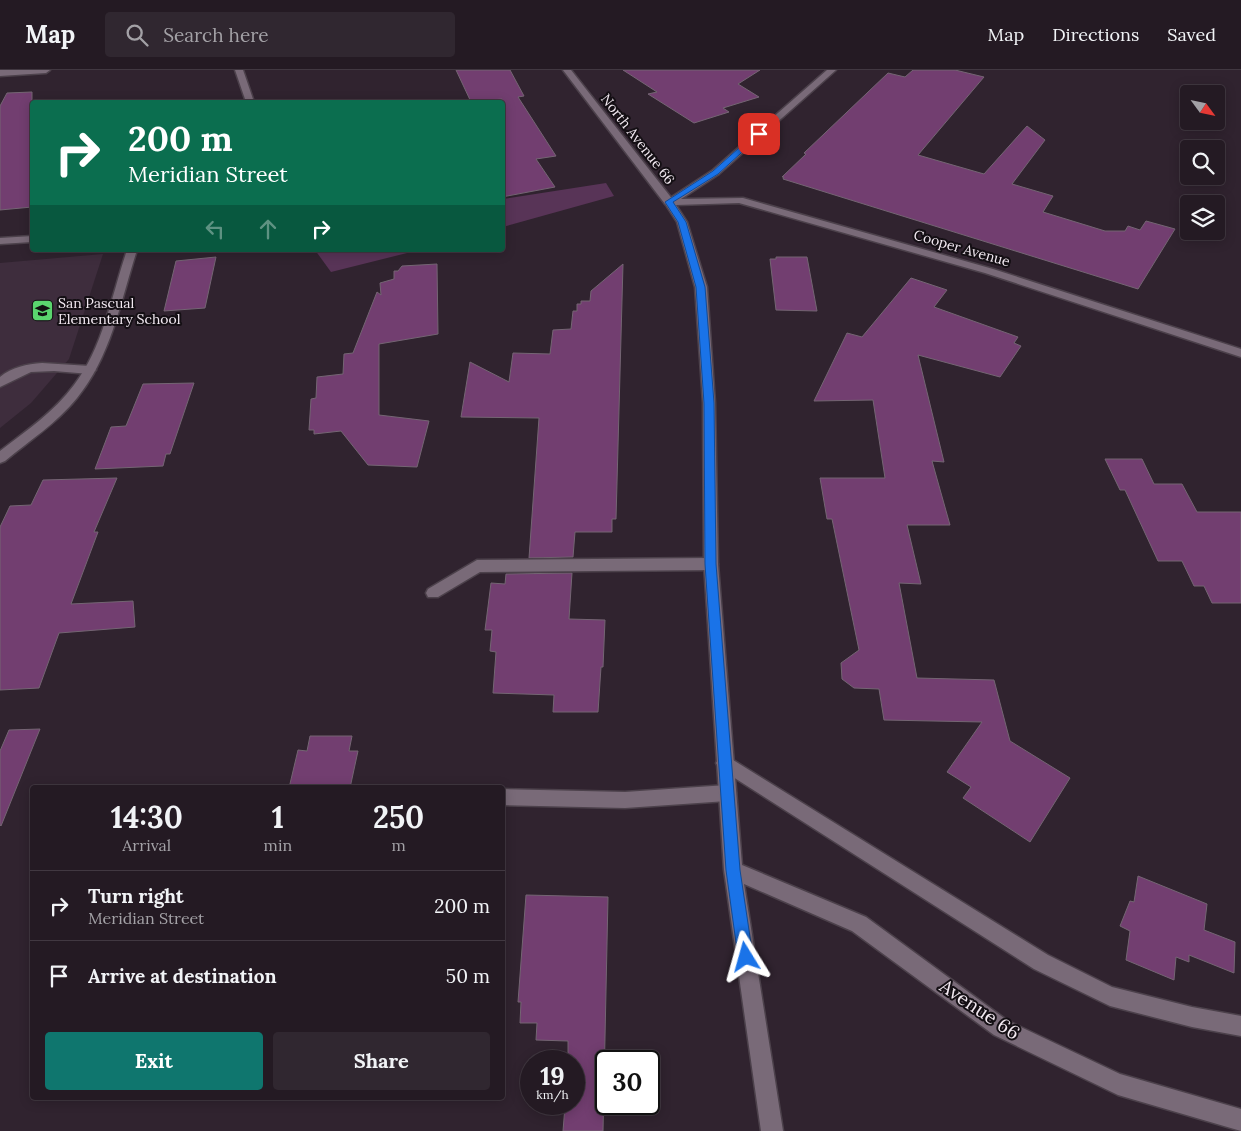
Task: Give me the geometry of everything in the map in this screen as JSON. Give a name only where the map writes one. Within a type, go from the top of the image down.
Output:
[{"type":"street","points":[[0,73],[46,70]]},
{"type":"street","points":[[239,70],[249,100]]},
{"type":"street","name":"North Avenue 66","points":[[567,70],[669,202]]},
{"type":"street","points":[[772,1131],[733,870],[711,564],[709,403],[701,287],[682,222],[669,202],[716,172],[832,70]]},
{"type":"street","name":"Cooper Avenue","points":[[669,202],[739,200],[989,271],[1241,354]]},
{"type":"street","points":[[0,242],[30,239]]},
{"type":"street","points":[[0,458],[52,416],[80,387],[90,370],[102,341],[131,252]]},
{"type":"street","points":[[0,383],[8,375],[31,367],[90,370]]},
{"type":"street","points":[[433,593],[477,566],[711,564]]},
{"type":"street","points":[[725,763],[1041,962],[1110,996],[1192,1017],[1241,1026]]},
{"type":"street","points":[[505,797],[625,800],[727,793]]},
{"type":"street","name":"Avenue 66","points":[[733,870],[859,924],[1001,1028],[1118,1084],[1241,1120]]},
{"type":"shaded area","points":[[606,183],[614,196],[505,226],[505,199]]},
{"type":"shaded area","points":[[316,252],[411,252],[331,272]]},
{"type":"shaded area","name":"San Pascual Elementary School","points":[[103,254],[69,359],[31,403],[0,428],[0,263]]},
{"type":"building","points":[[456,70],[510,70],[524,96],[518,97],[556,156],[536,159],[555,187],[505,196],[505,100],[470,100]]},
{"type":"building","points":[[623,70],[760,70],[738,84],[759,97],[723,108],[729,112],[694,123],[648,94],[657,92]]},
{"type":"building","points":[[913,70],[955,70],[984,77],[918,155],[984,174],[1027,126],[1045,140],[1012,184],[1053,196],[1043,212],[1105,231],[1125,231],[1128,226],[1140,230],[1146,221],[1175,229],[1138,289],[783,179],[784,177],[782,177],[806,154],[804,153],[888,73],[905,77]]},
{"type":"building","points":[[32,92],[32,100],[30,100],[30,207],[0,210],[0,106],[7,93]]},
{"type":"building","points":[[216,257],[205,308],[164,311],[176,261]]},
{"type":"building","points":[[776,257],[807,257],[817,311],[776,310],[770,259],[776,259]]},
{"type":"building","points":[[437,264],[438,334],[379,344],[379,415],[429,421],[417,467],[368,465],[341,431],[314,434],[314,430],[309,430],[311,399],[316,398],[317,377],[343,374],[344,354],[353,353],[377,292],[381,295],[380,283],[394,279],[394,271],[398,271],[402,266]]},
{"type":"building","points":[[623,264],[616,519],[612,519],[612,532],[575,532],[573,557],[529,558],[539,418],[461,417],[470,362],[509,382],[513,353],[550,354],[553,330],[571,329],[573,311],[577,311],[577,304],[581,304],[581,301],[590,301],[591,291]]},
{"type":"building","points":[[911,278],[947,290],[934,307],[1018,337],[1014,343],[1021,346],[1000,377],[918,355],[944,462],[932,461],[950,525],[907,525],[921,584],[899,583],[917,678],[994,680],[1010,741],[1070,778],[1030,842],[963,798],[971,787],[947,772],[982,722],[884,720],[879,689],[854,688],[842,679],[841,663],[859,650],[832,519],[827,519],[820,478],[885,478],[873,400],[814,401],[847,333],[862,337]]},
{"type":"building","points":[[194,383],[170,454],[166,454],[163,466],[95,469],[111,427],[126,426],[143,384]]},
{"type":"building","points":[[1105,459],[1142,459],[1154,484],[1182,484],[1197,512],[1241,512],[1241,603],[1212,603],[1204,586],[1194,586],[1182,561],[1158,561],[1125,490],[1120,490]]},
{"type":"building","points":[[117,478],[94,532],[98,532],[71,604],[133,601],[135,627],[59,633],[39,688],[0,690],[0,527],[10,506],[31,505],[43,480]]},
{"type":"building","points":[[572,573],[569,619],[605,620],[603,667],[601,667],[598,712],[553,712],[554,695],[493,693],[496,652],[490,651],[492,630],[485,630],[491,583],[505,584],[506,574]]},
{"type":"building","points":[[40,729],[1,826],[0,751],[9,730]]},
{"type":"building","points":[[310,736],[352,736],[349,751],[358,751],[351,785],[290,785],[298,750],[307,751]]},
{"type":"building","points":[[1138,876],[1207,904],[1204,930],[1235,942],[1234,973],[1189,955],[1189,962],[1176,957],[1174,980],[1126,960],[1130,931],[1120,926],[1130,901],[1134,902]]},
{"type":"building","points":[[526,895],[608,897],[605,1050],[595,1050],[595,1115],[603,1115],[603,1131],[563,1131],[564,1115],[585,1115],[585,1050],[568,1050],[568,1041],[536,1040],[537,1023],[520,1023],[521,1002],[518,1002]]},
{"type":"place","name":"San Pascual Elementary School","points":[[42,311]]},
{"type":"route","points":[[746,957],[733,870],[711,564],[709,403],[701,287],[682,222],[669,202],[716,172],[759,134]]}]
